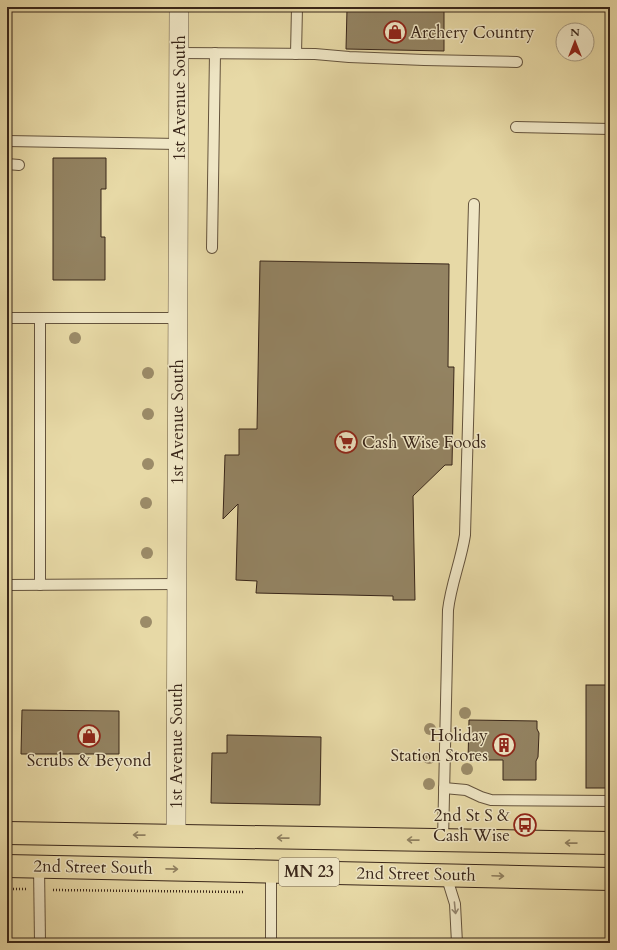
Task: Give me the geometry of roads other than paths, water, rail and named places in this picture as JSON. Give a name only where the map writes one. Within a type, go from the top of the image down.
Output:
[{"type":"highway","name":"2nd Street South","points":[[7,833],[610,843]]},
{"type":"highway","name":"2nd Street South","points":[[7,866],[610,879]]},
{"type":"street","name":"1st Avenue South","points":[[176,836],[179,7]]},
{"type":"lane","points":[[296,54],[297,7]]},
{"type":"lane","points":[[179,53],[296,54],[424,60],[517,62]]},
{"type":"lane","points":[[212,248],[215,53]]},
{"type":"lane","points":[[516,127],[610,128]]},
{"type":"lane","points":[[7,142],[178,144]]},
{"type":"lane","points":[[7,164],[19,165]]},
{"type":"lane","points":[[444,841],[448,610],[465,535],[474,204]]},
{"type":"lane","points":[[7,318],[178,318]]},
{"type":"lane","points":[[40,318],[40,585]]},
{"type":"lane","points":[[7,585],[177,584]]},
{"type":"lane","points":[[444,788],[466,790],[480,797],[491,800],[610,801]]},
{"type":"lane","points":[[39,866],[40,943]]},
{"type":"lane","points":[[271,871],[271,943]]},
{"type":"lane","points":[[446,875],[455,904],[457,943]]},
{"type":"place","name":"Archery Country","points":[[395,32]]},
{"type":"place","name":"Cash Wise Foods","points":[[346,442]]},
{"type":"place","name":"Scrubs & Beyond","points":[[89,736]]},
{"type":"place","name":"Holiday Station Stores","points":[[504,745]]},
{"type":"place","name":"2nd St S & Cash Wise","points":[[525,825]]}]
